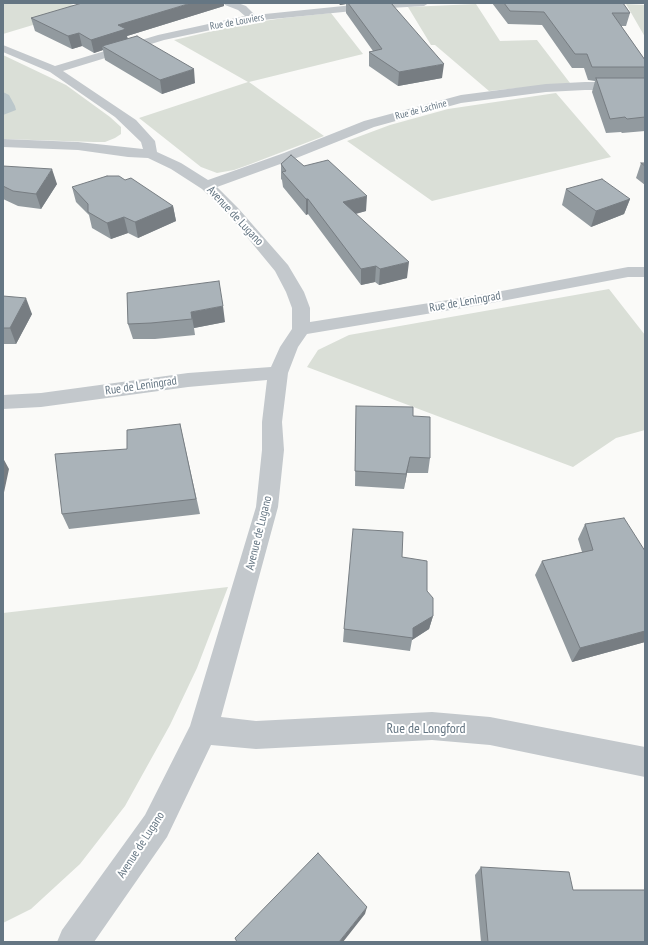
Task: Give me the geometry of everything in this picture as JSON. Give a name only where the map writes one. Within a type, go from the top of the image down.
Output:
[{"type":"street","points":[[229,3],[242,8],[253,18]]},
{"type":"street","name":"Rue de Louviers","points":[[54,70],[162,37],[253,18],[373,6],[424,3]]},
{"type":"street","points":[[3,48],[54,70],[83,88],[131,123],[148,141],[151,154]]},
{"type":"street","name":"Rue de Lachine","points":[[207,186],[289,156],[369,124],[462,99],[554,88],[585,86],[645,86]]},
{"type":"street","name":"Avenue de Lugano","points":[[3,142],[78,146],[128,153],[151,154],[176,166],[207,186],[226,202],[282,269],[295,292],[301,308],[301,329],[289,347],[278,373],[272,422],[273,450],[268,508],[235,615],[203,730],[156,826],[74,942]]},
{"type":"street","name":"Rue de Leningrad","points":[[628,272],[645,260]]},
{"type":"street","name":"Rue de Leningrad","points":[[301,329],[486,299],[628,272],[645,272]]},
{"type":"street","name":"Rue de Leningrad","points":[[3,402],[41,400],[188,380],[278,373]]},
{"type":"street","name":"Rue de Longford","points":[[203,730],[256,734],[432,726],[490,731],[645,762]]},
{"type":"shaded area","points":[[3,3],[67,3],[86,9],[3,34]]},
{"type":"shaded area","points":[[476,4],[500,41],[537,40],[570,83],[489,91],[435,45],[431,45],[408,7]]},
{"type":"shaded area","points":[[626,4],[645,5],[645,37]]},
{"type":"shaded area","points":[[331,13],[363,54],[249,82],[324,136],[234,170],[217,173],[201,167],[139,118],[248,82],[174,40],[243,24]]},
{"type":"shaded area","points":[[3,55],[66,85],[110,117],[121,127],[121,134],[105,142],[3,139]]},
{"type":"shaded area","points":[[3,92],[9,95],[16,110],[3,115]]},
{"type":"shaded area","points":[[556,93],[611,157],[432,201],[347,141],[390,125],[448,109]]},
{"type":"shaded area","points":[[609,289],[645,335],[645,430],[616,438],[573,467],[307,367],[318,350],[349,335]]},
{"type":"shaded area","points":[[228,587],[197,668],[170,725],[125,806],[80,864],[31,909],[3,923],[3,613]]},
{"type":"building","points":[[82,3],[191,3],[118,25],[126,29],[91,40],[79,33],[68,36],[31,18]]},
{"type":"building","points":[[348,3],[391,3],[444,64],[399,72],[369,52],[382,49]]},
{"type":"building","points":[[504,3],[623,3],[630,13],[612,13],[645,60],[645,67],[592,67],[587,54],[575,54],[544,12],[510,11]]},
{"type":"building","points":[[137,36],[194,69],[160,80],[102,46]]},
{"type":"building","points":[[596,78],[645,78],[645,117],[610,119]]},
{"type":"building","points":[[291,155],[304,166],[328,160],[367,196],[343,202],[409,262],[380,269],[376,266],[361,269],[308,199],[306,199],[282,172],[286,171],[281,164]]},
{"type":"building","points":[[3,166],[52,169],[36,194],[13,191],[3,186]]},
{"type":"building","points":[[107,176],[119,176],[125,180],[131,178],[173,206],[135,222],[124,217],[107,223],[88,212],[88,204],[72,187]]},
{"type":"building","points":[[602,179],[630,199],[596,211],[566,189]]},
{"type":"building","points":[[219,281],[223,306],[191,312],[192,319],[128,324],[127,293]]},
{"type":"building","points":[[3,296],[26,298],[10,328],[3,328]]},
{"type":"building","points":[[356,406],[413,407],[413,416],[430,417],[430,458],[410,457],[406,474],[355,471]]},
{"type":"building","points":[[180,424],[196,499],[62,514],[55,454],[127,449],[127,430]]},
{"type":"building","points":[[624,518],[645,551],[645,631],[580,648],[542,561],[593,550],[585,524]]},
{"type":"building","points":[[353,529],[403,532],[402,557],[427,561],[427,591],[433,598],[433,616],[413,628],[413,638],[344,629]]},
{"type":"building","points":[[318,853],[367,907],[339,942],[237,942],[235,938]]},
{"type":"building","points":[[481,867],[569,872],[573,890],[645,890],[645,942],[488,942]]}]
